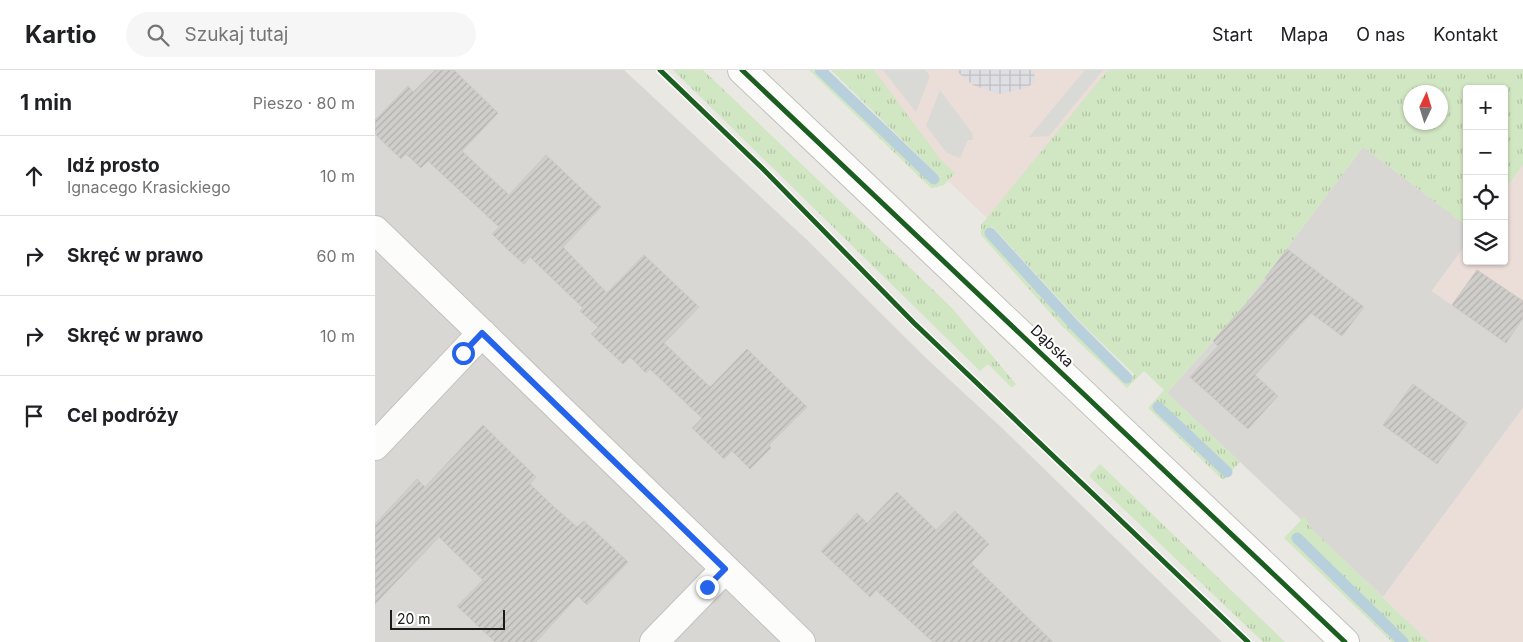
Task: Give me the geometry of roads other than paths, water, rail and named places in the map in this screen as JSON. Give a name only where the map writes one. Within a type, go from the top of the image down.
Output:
[{"type":"street","name":"Dąbska","points":[[742,70],[1345,642]]},
{"type":"street","points":[[375,230],[801,642]]},
{"type":"street","points":[[375,446],[482,333]]},
{"type":"street","points":[[654,642],[725,569]]},
{"type":"waterway","points":[[820,70],[934,179]]},
{"type":"waterway","points":[[990,233],[1075,326],[1127,378]]},
{"type":"waterway","points":[[1158,407],[1227,472]]},
{"type":"waterway","points":[[1297,538],[1403,642]]}]
